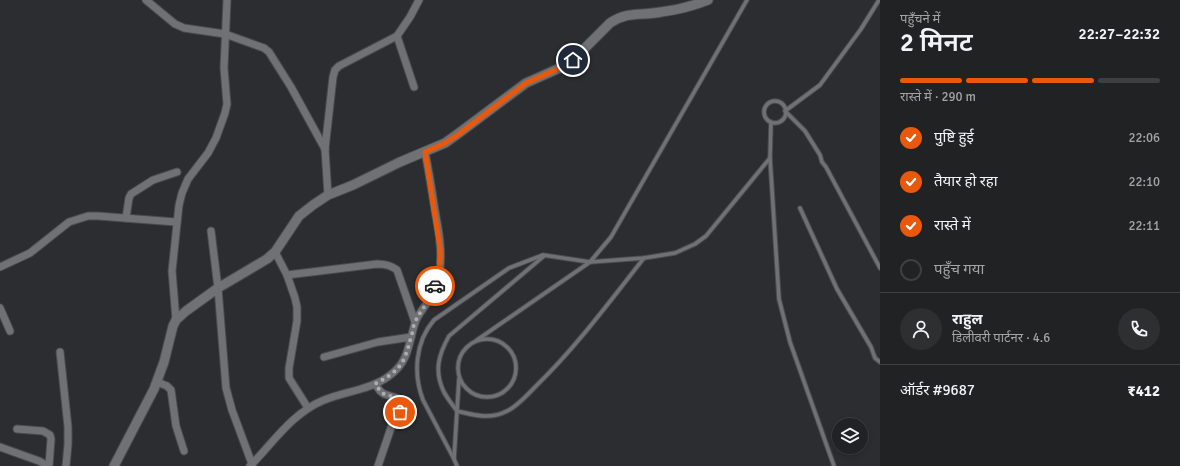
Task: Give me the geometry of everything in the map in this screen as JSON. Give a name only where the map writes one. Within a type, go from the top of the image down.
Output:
[{"type":"street","points":[[146,0],[184,28],[226,34],[256,44],[269,52],[298,99],[325,149]]},
{"type":"street","points":[[176,320],[172,271],[176,222],[182,193],[188,179],[208,153],[216,138],[227,104],[224,68],[227,0]]},
{"type":"street","points":[[328,195],[325,149],[335,70],[339,66],[397,36],[410,17],[418,0]]},
{"type":"street","points":[[114,466],[157,382],[176,320],[218,288],[267,259],[275,252],[300,216],[313,205],[328,195],[445,143],[526,83],[562,67],[573,60],[610,23],[616,19],[623,16],[660,13],[708,0]]},
{"type":"street","points":[[397,36],[414,87]]},
{"type":"street","points":[[211,231],[218,288],[226,388],[251,465],[294,418],[308,408],[324,400],[375,384],[388,377],[399,368],[404,361],[415,322],[428,302],[434,289],[439,274],[441,256],[440,240],[425,152]]},
{"type":"street","points":[[126,218],[131,194],[153,180],[177,172]]},
{"type":"street","points":[[0,267],[30,252],[69,222],[88,216],[176,222]]},
{"type":"street","points":[[275,252],[295,298],[297,314],[289,368],[289,378],[308,408]]},
{"type":"street","points":[[286,275],[377,264],[392,266],[399,274],[415,322]]},
{"type":"street","points":[[0,308],[10,331]]},
{"type":"street","points":[[324,356],[378,342],[411,337]]},
{"type":"street","points":[[60,352],[68,427],[66,466]]},
{"type":"street","points":[[157,382],[168,386],[170,390],[176,426],[184,451]]},
{"type":"street","points":[[375,384],[384,394],[397,398],[401,408],[393,422],[378,466]]},
{"type":"street","points":[[0,447],[39,460],[48,466],[51,439],[50,435],[43,431],[17,429]]},
{"type":"lane","points":[[454,460],[459,378],[457,366],[460,355],[467,346],[590,262],[611,237],[747,0]]},
{"type":"lane","points":[[879,0],[861,30],[820,85],[785,111],[785,115],[780,122],[771,122],[764,113],[766,105],[770,102],[778,102],[784,107],[785,111],[805,130],[880,268]]},
{"type":"lane","points":[[771,122],[770,158],[779,299],[790,342],[834,466]]},
{"type":"lane","points":[[457,466],[423,400],[417,381],[417,364],[423,337],[428,327],[434,320],[509,268],[543,255],[590,262],[644,258],[675,253],[695,244],[706,236],[770,158]]},
{"type":"lane","points":[[800,208],[837,289],[871,347],[875,358],[880,362]]},
{"type":"lane","points":[[545,256],[449,336],[442,348],[438,366],[440,380],[443,390],[457,411],[482,417],[508,411],[550,372],[579,340],[644,258]]},
{"type":"lane","points":[[459,378],[464,388],[474,395],[485,398],[497,396],[507,390],[514,381],[517,370],[515,359],[509,349],[500,342],[489,339],[477,340]]},
{"type":"way so far","points":[[400,412],[401,408],[399,400],[384,394],[375,384],[388,377],[399,368],[404,361],[415,322],[428,302],[435,286]]},
{"type":"route","points":[[435,286],[439,274],[441,256],[440,240],[425,152],[445,143],[459,134],[526,83],[562,67],[573,60]]}]
